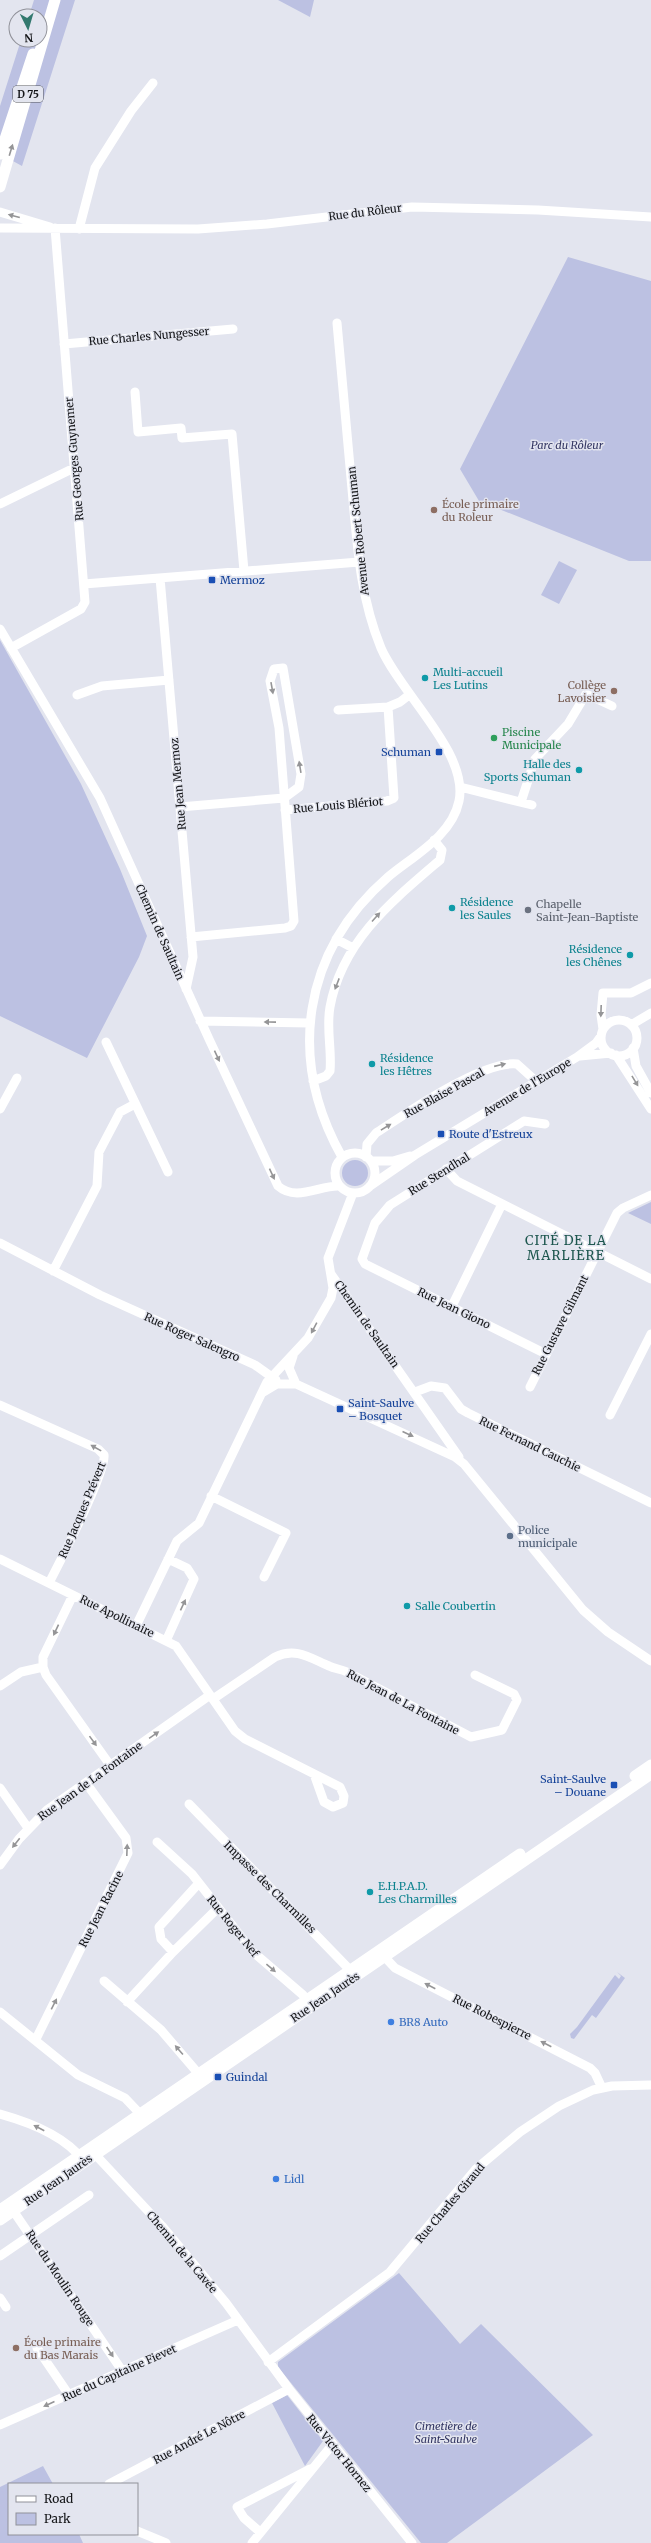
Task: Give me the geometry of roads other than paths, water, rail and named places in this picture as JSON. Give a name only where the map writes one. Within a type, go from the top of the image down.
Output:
[{"type":"main road","name":"D 75","points":[[48,13],[53,0]]},
{"type":"main road","name":"D 75","points":[[0,188],[53,0]]},
{"type":"main road","name":"D 75","points":[[0,154],[35,48]]},
{"type":"main road","name":"Rue Jean Jaurès","points":[[0,2220],[8,2209],[650,1771]]},
{"type":"main road","name":"Rue Jean Jaurès","points":[[310,2003],[350,1970],[382,1954]]},
{"type":"street","points":[[79,229],[95,168],[131,111],[152,83]]},
{"type":"street","name":"Rue du Rôleur","points":[[0,228],[145,230],[235,226],[412,207],[538,210],[651,216]]},
{"type":"street","name":"Rue du Rôleur","points":[[0,212],[56,228]]},
{"type":"street","name":"Rue Georges Guynemer","points":[[11,648],[81,609],[85,602],[56,228]]},
{"type":"street","name":"Avenue Robert Schuman","points":[[337,323],[359,562],[365,601],[377,637],[388,661],[409,695],[453,758],[460,787]]},
{"type":"street","name":"Rue Charles Nungesser","points":[[64,344],[233,329]]},
{"type":"street","points":[[134,392],[138,432],[181,428],[182,438],[232,434],[244,571]]},
{"type":"street","points":[[0,504],[74,468]]},
{"type":"street","points":[[84,584],[359,562]]},
{"type":"street","name":"Rue Jean Mermoz","points":[[160,578],[191,937],[192,965],[186,989]]},
{"type":"street","name":"Chemin de Saultain","points":[[0,629],[94,786],[200,1021],[278,1186],[284,1190],[296,1192],[339,1186]]},
{"type":"street","points":[[191,937],[285,928],[292,924],[284,798],[280,728],[270,680],[272,672],[278,667],[284,671],[301,778],[299,787],[284,798]]},
{"type":"street","points":[[77,695],[102,686],[169,680]]},
{"type":"street","points":[[521,802],[535,759],[568,724],[586,694],[612,706]]},
{"type":"street","points":[[338,710],[388,706],[400,702],[409,695]]},
{"type":"street","name":"Rue Louis Blériot","points":[[285,810],[387,802],[394,798],[388,706]]},
{"type":"street","points":[[342,1157],[327,1126],[313,1081],[310,1055],[309,1023],[315,991],[325,961],[336,939],[363,901],[434,840],[455,815],[460,787],[532,804]]},
{"type":"street","name":"Rue Louis Blériot","points":[[180,807],[284,798]]},
{"type":"street","points":[[313,1081],[326,1076],[330,1071],[330,1007],[335,989],[353,948],[380,912],[440,860],[442,850],[434,840]]},
{"type":"street","points":[[336,939],[353,948]]},
{"type":"street","points":[[651,984],[631,994],[603,993],[601,1015],[602,1045],[614,1054],[651,1109]]},
{"type":"street","points":[[631,1025],[651,1013]]},
{"type":"street","points":[[602,1032],[609,1023],[617,1020],[631,1025],[636,1036],[633,1048],[637,1068],[651,1093]]},
{"type":"street","points":[[200,1021],[309,1023]]},
{"type":"street","name":"Avenue de l'Europe","points":[[370,1186],[415,1154],[577,1057],[596,1043],[602,1032]]},
{"type":"street","points":[[106,1042],[168,1172]]},
{"type":"street","points":[[614,1054],[626,1054],[633,1048]]},
{"type":"street","name":"Avenue de l'Europe","points":[[577,1057],[614,1054]]},
{"type":"street","name":"Rue Blaise Pascal","points":[[368,1159],[367,1144],[376,1133],[485,1070],[508,1064],[517,1064],[536,1082]]},
{"type":"street","points":[[0,1109],[16,1078]]},
{"type":"street","points":[[53,1271],[96,1186],[99,1152],[120,1112],[135,1104]]},
{"type":"street","name":"Rue Stendhal","points":[[362,1261],[362,1254],[373,1228],[382,1213],[400,1198],[524,1121],[545,1124]]},
{"type":"street","points":[[354,1153],[368,1159],[375,1174],[370,1186],[365,1191],[353,1193],[339,1186],[334,1172],[337,1163],[342,1157],[354,1153]]},
{"type":"street","name":"Avenue de l'Europe","points":[[368,1159],[393,1161],[415,1154]]},
{"type":"street","points":[[446,1169],[457,1181],[651,1279]]},
{"type":"street","name":"Chemin de Saultain","points":[[353,1193],[329,1254],[328,1262],[330,1273],[415,1392],[464,1464]]},
{"type":"street","name":"Rue Gustave Gilmant","points":[[530,1387],[619,1211],[651,1195]]},
{"type":"street","points":[[452,1306],[502,1204]]},
{"type":"street","name":"Rue Roger Salengro","points":[[0,1243],[100,1295],[255,1365],[270,1377],[285,1383]]},
{"type":"street","name":"Rue Jean Giono","points":[[362,1261],[546,1354]]},
{"type":"street","points":[[136,1626],[168,1559],[180,1538],[199,1523],[270,1377],[308,1338],[331,1298],[333,1288],[330,1273]]},
{"type":"street","points":[[331,1298],[341,1294],[347,1298]]},
{"type":"street","points":[[610,1416],[651,1334]]},
{"type":"street","points":[[293,1355],[289,1368],[296,1384]]},
{"type":"street","points":[[262,1393],[271,1386],[285,1383],[296,1384],[449,1453],[464,1464],[583,1610],[608,1632],[651,1661]]},
{"type":"street","name":"Rue Fernand Cauchie","points":[[415,1392],[431,1386],[445,1388],[461,1409],[468,1413],[651,1503]]},
{"type":"street","name":"Rue Jacques Prévert","points":[[0,1405],[98,1449],[104,1455],[104,1465],[49,1583]]},
{"type":"street","points":[[429,1443],[438,1438],[441,1432]]},
{"type":"street","points":[[211,1496],[286,1533],[264,1577]]},
{"type":"street","name":"Rue Apollinaire","points":[[0,1559],[166,1641],[181,1651],[232,1728],[241,1736],[314,1774]]},
{"type":"street","points":[[166,1641],[194,1579],[187,1568],[168,1559]]},
{"type":"street","points":[[73,1595],[43,1657],[43,1667],[46,1675],[110,1766]]},
{"type":"street","name":"Rue Jean de La Fontaine","points":[[0,1865],[28,1828],[51,1807],[211,1697],[275,1657],[286,1653],[298,1652],[331,1667],[347,1672],[471,1737],[502,1730],[517,1700],[514,1694],[475,1675]]},
{"type":"street","points":[[0,1686],[21,1672],[43,1667]]},
{"type":"street","name":"Rue Jean Racine","points":[[36,2039],[128,1853],[126,1838],[86,1782]]},
{"type":"street","points":[[0,1788],[28,1828]]},
{"type":"street","name":"Impasse des Charmilles","points":[[189,1804],[350,1970]]},
{"type":"street","name":"Rue Roger Nef","points":[[157,1842],[199,1883],[253,1952],[310,2003]]},
{"type":"street","points":[[173,1952],[161,1940],[159,1927],[199,1883]]},
{"type":"street","points":[[127,2002],[173,1952],[218,1908]]},
{"type":"street","name":"Rue Robespierre","points":[[382,1954],[395,1968],[580,2062],[595,2073],[602,2088]]},
{"type":"street","points":[[104,1981],[161,2030],[201,2077]]},
{"type":"street","points":[[0,2012],[36,2039],[76,2074],[116,2092],[143,2117]]},
{"type":"street","name":"Rue Charles Giraud","points":[[268,2362],[393,2270],[471,2176],[499,2149],[556,2108],[602,2088],[651,2085]]},
{"type":"street","points":[[0,2114],[42,2129],[71,2146],[82,2159]]},
{"type":"street","name":"Chemin de la Cavée","points":[[92,2152],[162,2226],[238,2320],[268,2362]]},
{"type":"street","points":[[0,2256],[89,2195]]},
{"type":"street","name":"Rue du Moulin Rouge","points":[[8,2209],[31,2235],[123,2372]]},
{"type":"street","points":[[0,2298],[6,2307]]},
{"type":"street","name":"Rue du Capitaine Fievet","points":[[0,2425],[238,2320]]},
{"type":"street","points":[[37,2348],[69,2395]]},
{"type":"street","name":"Rue Victor Hornez","points":[[268,2362],[332,2445],[412,2543]]},
{"type":"street","name":"Rue André Le Nôtre","points":[[111,2483],[289,2389]]},
{"type":"street","points":[[252,2543],[332,2445]]},
{"type":"street","points":[[260,2532],[244,2518],[237,2507],[313,2468]]},
{"type":"street","points":[[138,2531],[166,2543]]},
{"type":"place","name":"École primaire du Roleur","points":[[434,510]]},
{"type":"place","name":"Mermoz","points":[[212,580]]},
{"type":"place","name":"Multi-accueil Les Lutins","points":[[425,678]]},
{"type":"place","name":"Collège Lavoisier","points":[[614,691]]},
{"type":"place","name":"Piscine Municipale","points":[[494,738]]},
{"type":"place","name":"Schuman","points":[[439,752]]},
{"type":"place","name":"Halle des Sports Schuman","points":[[579,770]]},
{"type":"place","name":"Résidence les Saules","points":[[452,908]]},
{"type":"place","name":"Chapelle Saint-Jean-Baptiste","points":[[528,910]]},
{"type":"place","name":"Résidence les Chênes","points":[[630,955]]},
{"type":"place","name":"Résidence les Hêtres","points":[[372,1064]]},
{"type":"place","name":"Route d'Estreux","points":[[441,1134]]},
{"type":"place","name":"Saint-Saulve – Bosquet","points":[[340,1409]]},
{"type":"place","name":"Police municipale","points":[[510,1536]]},
{"type":"place","name":"Salle Coubertin","points":[[407,1606]]},
{"type":"place","name":"Saint-Saulve – Douane","points":[[614,1785]]},
{"type":"place","name":"E.H.P.A.D. Les Charmilles","points":[[370,1892]]},
{"type":"place","name":"BR8 Auto","points":[[391,2022]]},
{"type":"place","name":"Guindal","points":[[218,2077]]},
{"type":"place","name":"Lidl","points":[[276,2179]]},
{"type":"place","name":"École primaire du Bas Marais","points":[[16,2348]]},
{"type":"district","name":"CITÉ DE LA MARLIÈRE","points":[[566,1248]]},
{"type":"park label","name":"Parc du Rôleur","points":[[567,445]]},
{"type":"park label","name":"Cimetière de Saint-Saulve","points":[[446,2432]]}]
